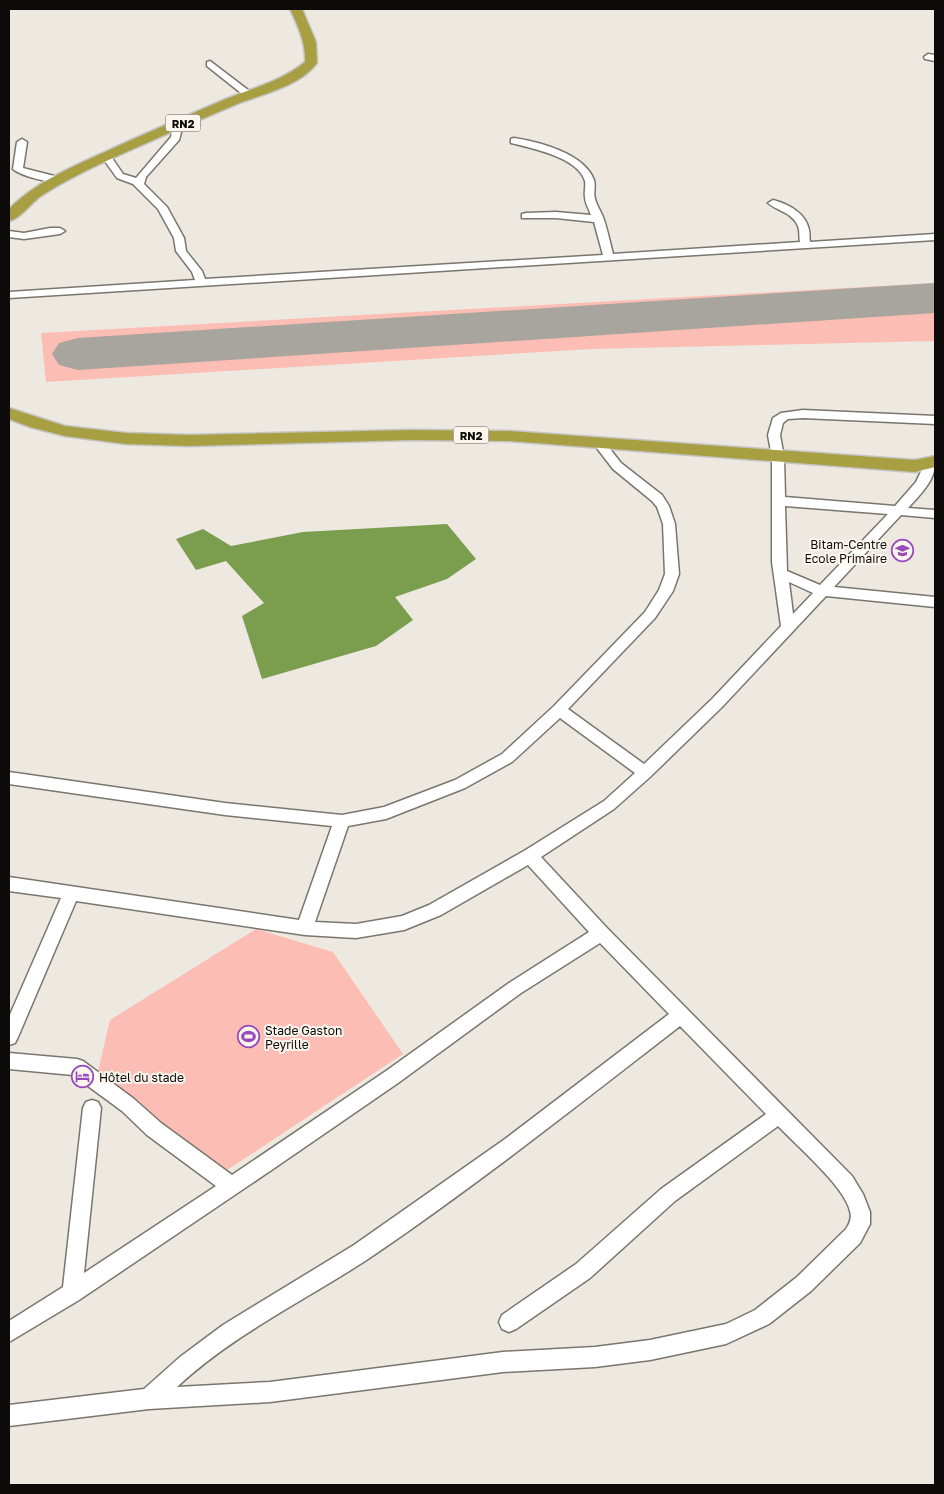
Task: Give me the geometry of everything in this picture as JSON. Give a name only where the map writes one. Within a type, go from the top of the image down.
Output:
[{"type":"highway","name":"RN2","points":[[9,217],[32,195],[59,180],[178,125],[293,76],[311,63],[312,50],[307,33],[296,9]]},
{"type":"highway","name":"RN2","points":[[9,413],[34,424],[64,430],[146,440],[342,438],[437,434],[509,436],[916,466],[933,463]]},
{"type":"street","points":[[210,64],[249,94]]},
{"type":"street","points":[[139,186],[141,176],[176,138],[178,125]]},
{"type":"street","points":[[514,141],[539,145],[561,155],[581,170],[590,182],[590,200],[610,257]]},
{"type":"street","points":[[22,142],[18,169],[27,173],[59,180]]},
{"type":"street","points":[[107,157],[114,164],[120,176],[136,182],[162,207],[179,238],[181,252],[196,271],[201,282]]},
{"type":"street","points":[[774,203],[790,210],[801,223],[804,227],[803,238],[806,244]]},
{"type":"street","points":[[526,216],[556,215],[598,219]]},
{"type":"street","points":[[9,234],[24,236],[50,230],[60,231]]},
{"type":"street","points":[[9,295],[806,244],[935,238]]},
{"type":"street","points":[[788,627],[778,562],[780,501],[778,457],[774,435],[777,421],[785,416],[813,414],[935,420]]},
{"type":"street","points":[[9,778],[225,809],[342,821],[386,813],[460,784],[506,758],[559,710],[650,615],[666,592],[672,574],[669,524],[663,506],[657,498],[617,466],[599,443]]},
{"type":"street","points":[[9,884],[306,928],[356,931],[404,923],[436,910],[530,856],[609,805],[645,773],[717,703],[898,511],[922,484],[933,463]]},
{"type":"street","points":[[780,501],[935,514]]},
{"type":"street","points":[[781,574],[822,591],[935,602]]},
{"type":"street","points":[[559,710],[645,773]]},
{"type":"street","points":[[306,928],[342,821]]},
{"type":"street","points":[[9,1416],[149,1399],[270,1392],[503,1362],[595,1357],[650,1350],[726,1334],[746,1326],[804,1284],[853,1236],[860,1224],[860,1212],[845,1182],[601,933],[530,856]]},
{"type":"street","points":[[9,1036],[71,893]]},
{"type":"street","points":[[9,1332],[72,1293],[231,1186],[392,1077],[515,988],[601,933]]},
{"type":"street","points":[[149,1399],[187,1364],[230,1332],[361,1252],[512,1145],[681,1015]]},
{"type":"street","points":[[9,1061],[77,1067],[128,1106],[154,1129],[231,1186]]},
{"type":"street","points":[[72,1293],[92,1108]]},
{"type":"street","points":[[509,1322],[584,1271],[668,1196],[779,1115]]},
{"type":"shaded area","points":[[935,283],[935,341],[591,349],[46,382],[41,333]]},
{"type":"shaded area","points":[[447,524],[476,559],[447,579],[395,597],[413,620],[376,646],[262,679],[242,616],[264,603],[226,561],[196,570],[176,539],[203,529],[231,546],[303,532]]},
{"type":"shaded area","name":"Stade Gaston Peyrille","points":[[256,929],[333,952],[403,1054],[224,1172],[98,1071],[110,1020]]},
{"type":"runway","points":[[78,354],[935,298]]},
{"type":"place","name":"Bitam-Centre Ecole Primaire","points":[[903,551]]},
{"type":"place","name":"Stade Gaston Peyrille","points":[[249,1037]]},
{"type":"place","name":"Hôtel du stade","points":[[83,1077]]}]
